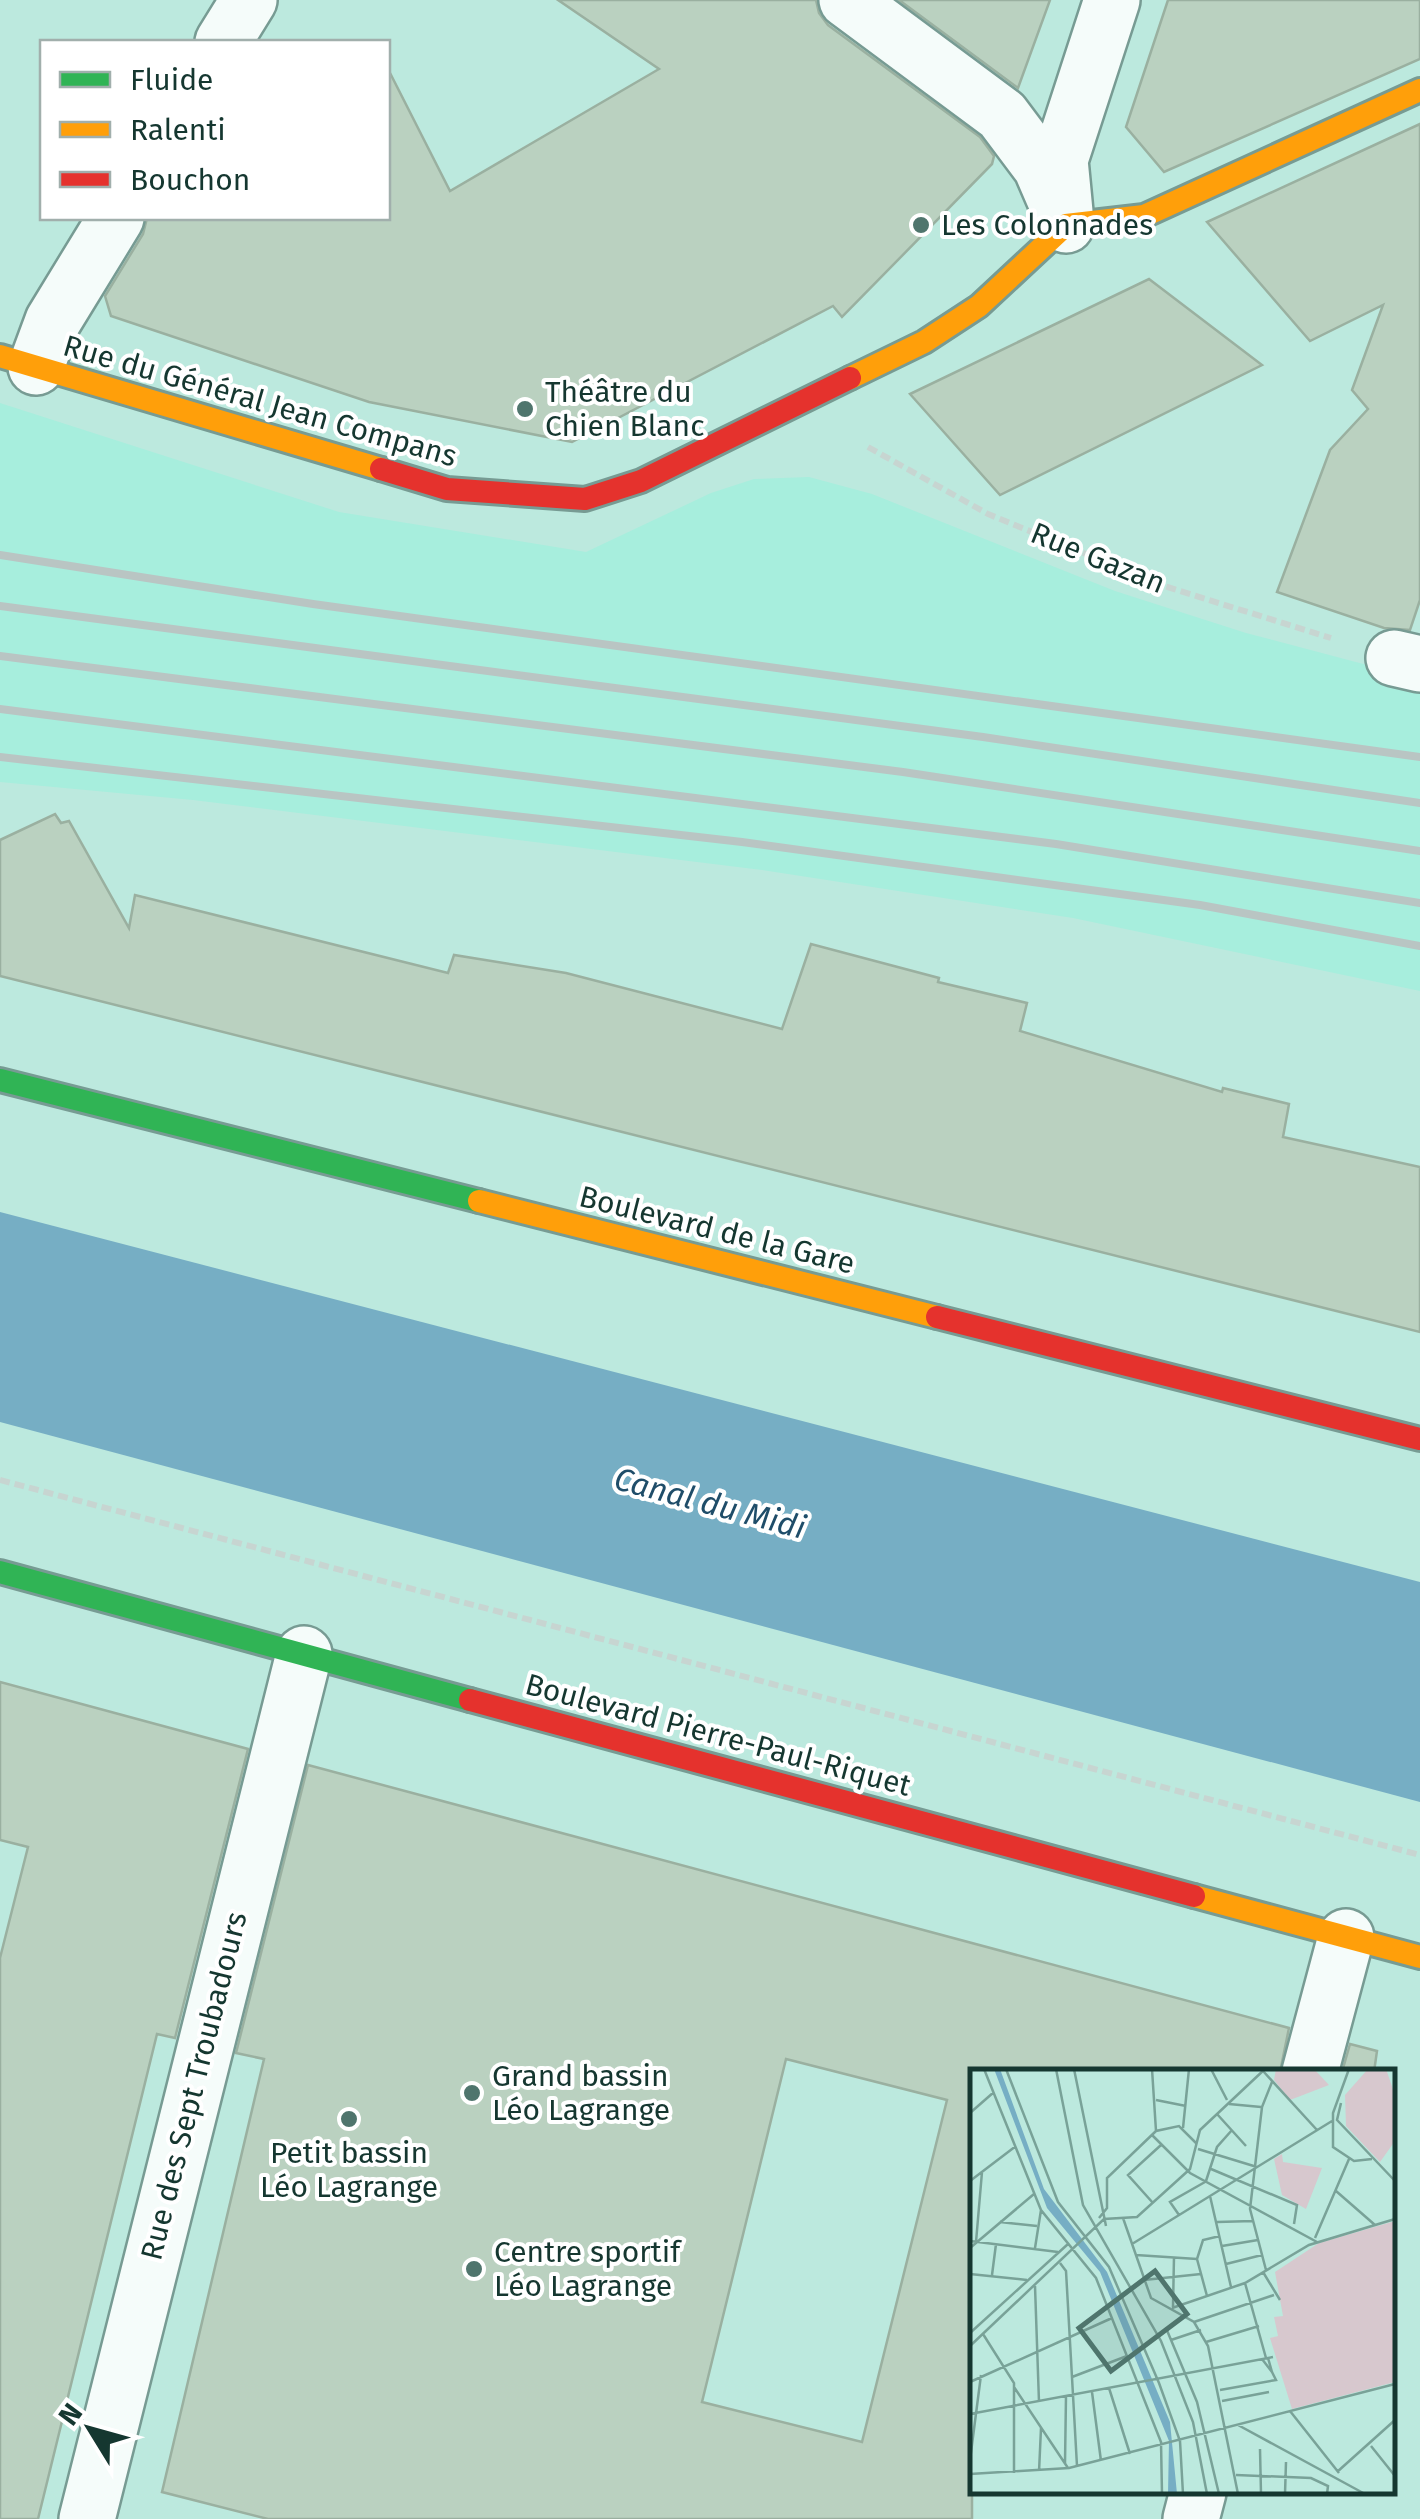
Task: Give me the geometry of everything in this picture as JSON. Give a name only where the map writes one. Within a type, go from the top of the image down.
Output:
[{"type":"main road","points":[[1066,225],[1144,216],[1420,90]]},
{"type":"main road","name":"Rue du Général Jean Compans","points":[[18,362],[447,490],[585,499],[641,481],[924,342],[979,306],[1066,225]]},
{"type":"main road","name":"Boulevard de la Gare","points":[[0,1080],[1420,1438]]},
{"type":"main road","name":"Boulevard Pierre-Paul-Riquet","points":[[0,1572],[1420,1957]]},
{"type":"street","points":[[224,40],[249,0]]},
{"type":"street","points":[[846,0],[1002,115],[1041,167],[1066,225]]},
{"type":"street","points":[[1066,225],[1060,160],[1112,0]]},
{"type":"street","points":[[18,362],[53,322],[115,220]]},
{"type":"street","name":"Rue des Sept Troubadours","points":[[87,2519],[304,1654]]},
{"type":"street","points":[[1311,2069],[1346,1936]]},
{"type":"street","points":[[1190,2519],[1197,2494]]},
{"type":"path","name":"Rue Gazan","points":[[795,406],[988,514],[1164,586],[1407,661]]},
{"type":"path","points":[[0,1480],[1420,1855]]},
{"type":"shaded area","points":[[0,403],[339,512],[586,552],[711,493],[754,479],[809,477],[872,494],[1115,591],[1246,633],[1420,679],[1420,991],[1073,918],[762,870],[193,800],[0,782]]},
{"type":"water","name":"Canal du Midi","points":[[0,1212],[1420,1582],[1420,1802],[0,1422]]},
{"type":"building","points":[[558,0],[816,0],[828,25],[980,137],[994,156],[992,164],[842,317],[833,306],[572,442],[369,402],[111,316],[105,296],[143,234],[146,220],[390,220],[390,73],[450,191],[659,69]]},
{"type":"building","points":[[899,0],[1050,0],[1018,88]]},
{"type":"building","points":[[1168,0],[1420,0],[1420,59],[1164,172],[1126,127]]},
{"type":"building","points":[[1420,124],[1420,600],[1410,630],[1384,628],[1277,592],[1330,450],[1368,409],[1352,390],[1383,305],[1310,341],[1207,222]]},
{"type":"building","points":[[1149,279],[1262,365],[1000,495],[910,394]]},
{"type":"building","points":[[55,814],[61,823],[69,821],[129,928],[135,895],[448,973],[454,955],[566,973],[782,1029],[811,944],[939,978],[938,982],[1027,1003],[1020,1031],[1222,1092],[1223,1088],[1289,1104],[1283,1137],[1420,1167],[1420,1332],[0,976],[0,840]]},
{"type":"building","points":[[0,1682],[248,1749],[175,2038],[157,2034],[38,2519],[0,2519],[0,1958],[28,1847],[0,1840]]},
{"type":"building","name":"Centre sportif Léo Lagrange","points":[[308,1765],[1289,2028],[1281,2069],[970,2069],[972,2519],[268,2519],[162,2492],[264,2059],[236,2053]],"holes":[[[786,2059],[947,2100],[862,2442],[702,2402]]]},
{"type":"building","points":[[1350,2044],[1377,2051],[1374,2069],[1343,2069]]},
{"type":"railway","points":[[0,555],[313,604],[1420,757]]},
{"type":"railway","points":[[0,606],[983,737],[1420,803]]},
{"type":"railway","points":[[0,656],[903,772],[1420,851]]},
{"type":"railway","points":[[0,709],[1056,844],[1420,903]]},
{"type":"railway","points":[[0,757],[742,842],[1200,905],[1420,946]]},
{"type":"traffic: fast","points":[[0,1080],[479,1201]]},
{"type":"traffic: fast","points":[[0,1572],[470,1700]]},
{"type":"traffic: slow","points":[[850,378],[924,342],[979,306],[1066,225],[1144,216],[1420,90]]},
{"type":"traffic: slow","points":[[0,356],[381,469]]},
{"type":"traffic: slow","points":[[479,1201],[937,1317]]},
{"type":"traffic: slow","points":[[1194,1896],[1420,1957]]},
{"type":"traffic: jam","points":[[381,469],[447,489],[585,499],[641,481],[850,378]]},
{"type":"traffic: jam","points":[[937,1317],[1420,1439]]},
{"type":"traffic: jam","points":[[470,1700],[1194,1896]]},
{"type":"place","name":"Les Colonnades","points":[[921,225]]},
{"type":"place","name":"Théâtre du Chien Blanc","points":[[525,409]]},
{"type":"place","name":"Grand bassin Léo Lagrange","points":[[472,2093]]},
{"type":"place","name":"Petit bassin Léo Lagrange","points":[[349,2119]]},
{"type":"place","name":"Centre sportif Léo Lagrange","points":[[474,2269]]}]
